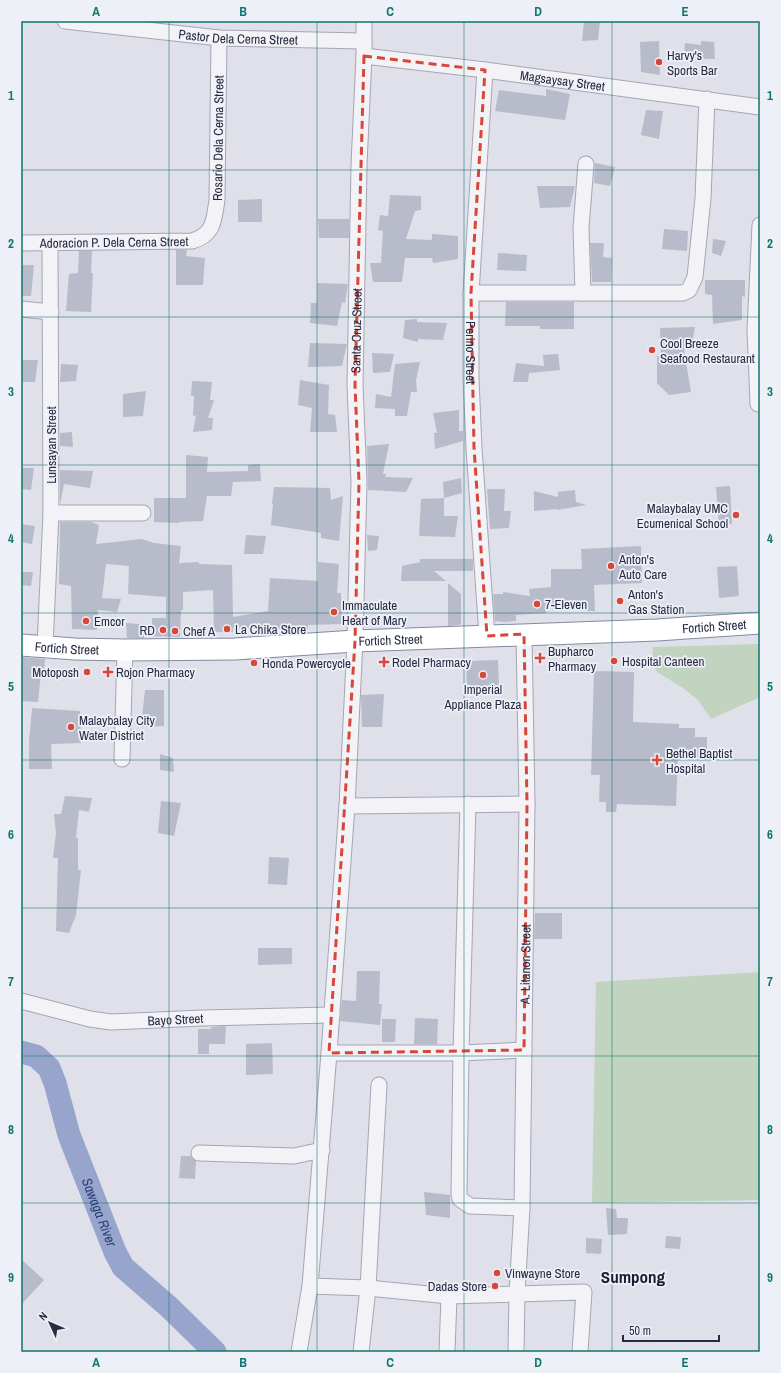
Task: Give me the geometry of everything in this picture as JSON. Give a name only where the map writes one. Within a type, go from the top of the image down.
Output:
[{"type":"highway","name":"Fortich Street","points":[[21,645],[125,650],[235,649],[355,641],[657,630],[760,622]]},
{"type":"street","name":"Pastor Dela Cerna Street","points":[[64,21],[219,38],[364,48]]},
{"type":"street","name":"Santa Cruz Street","points":[[299,1352],[310,1286],[322,1150],[347,806],[355,641],[359,482],[355,385],[359,165],[364,21]]},
{"type":"street","name":"Rosario Dela Cerna Street","points":[[206,235],[213,224],[217,200],[219,38]]},
{"type":"street","name":"Magsaysay Street","points":[[364,48],[485,70],[760,107]]},
{"type":"street","name":"Perino Street","points":[[485,70],[471,293],[471,378],[474,448],[487,636]]},
{"type":"street","points":[[471,293],[683,292],[689,290],[695,277],[703,198],[707,99]]},
{"type":"street","points":[[583,293],[581,228],[586,164]]},
{"type":"street","points":[[758,404],[755,330],[760,225]]},
{"type":"street","name":"Adoracion P. Dela Cerna Street","points":[[21,243],[192,241],[199,240],[206,235]]},
{"type":"street","name":"Lunsayan Street","points":[[45,647],[51,513],[50,243]]},
{"type":"street","points":[[21,309],[51,312]]},
{"type":"street","points":[[51,513],[143,513]]},
{"type":"street","name":"A. Litanon Street","points":[[516,1352],[517,1293],[522,1208],[527,804],[524,634]]},
{"type":"street","points":[[122,758],[125,650]]},
{"type":"street","points":[[468,804],[461,1053],[459,1194],[460,1199],[470,1206],[522,1208]]},
{"type":"street","points":[[347,806],[527,804]]},
{"type":"street","name":"Bayo Street","points":[[21,1001],[90,1019],[111,1022],[332,1015]]},
{"type":"street","points":[[329,1053],[461,1053],[524,1050]]},
{"type":"street","points":[[360,1352],[368,1288],[379,1085]]},
{"type":"street","points":[[199,1154],[294,1156],[322,1150]]},
{"type":"street","points":[[310,1286],[368,1288],[448,1296],[584,1292],[580,1352]]},
{"type":"street","points":[[447,1352],[448,1296]]},
{"type":"highlighted area","points":[[364,56],[485,70],[471,293],[474,448],[487,636],[524,634],[527,804],[524,1050],[329,1053],[355,641],[359,482],[355,385]]},
{"type":"green space","points":[[760,644],[760,697],[711,719],[698,700],[683,688],[657,672],[652,662],[653,647]]},
{"type":"green space","points":[[760,972],[760,1200],[592,1203],[596,982]]},
{"type":"building","points":[[584,21],[600,21],[598,40],[582,41]]},
{"type":"building","points":[[659,41],[660,75],[641,72],[640,42]]},
{"type":"building","points":[[701,41],[714,42],[715,59],[684,58],[685,43],[701,45]]},
{"type":"building","points":[[546,89],[570,94],[565,120],[495,111],[499,90],[546,96]]},
{"type":"building","points":[[646,110],[663,111],[659,139],[641,135]]},
{"type":"building","points":[[595,163],[615,167],[610,186],[594,183]]},
{"type":"building","points":[[537,186],[575,186],[570,207],[540,208]]},
{"type":"building","points":[[390,195],[421,196],[421,210],[415,211],[406,239],[432,240],[432,234],[458,236],[458,259],[433,263],[432,258],[405,258],[402,282],[373,282],[370,263],[381,263],[383,231],[378,230],[380,215],[388,216]]},
{"type":"building","points":[[262,199],[262,222],[238,222],[238,200]]},
{"type":"building","points":[[318,219],[349,219],[349,238],[319,238]]},
{"type":"building","points":[[664,229],[688,231],[687,251],[662,249]]},
{"type":"building","points":[[713,239],[726,241],[721,256],[712,253]]},
{"type":"building","points":[[590,243],[604,243],[603,257],[612,258],[611,282],[592,282]]},
{"type":"building","points":[[176,250],[187,250],[186,256],[205,258],[203,285],[176,285]]},
{"type":"building","points":[[79,251],[92,251],[91,273],[93,273],[91,312],[66,311],[69,274],[78,273]]},
{"type":"building","points":[[498,253],[527,255],[526,271],[497,270]]},
{"type":"building","points":[[21,265],[34,265],[31,296],[21,296]]},
{"type":"building","points":[[705,280],[745,280],[745,297],[742,296],[742,320],[713,324],[712,295],[705,294]]},
{"type":"building","points":[[317,283],[348,284],[345,303],[342,302],[337,326],[310,323],[311,303],[317,303]]},
{"type":"building","points":[[506,302],[574,302],[574,329],[540,329],[540,326],[505,326]]},
{"type":"building","points":[[417,319],[417,322],[447,323],[443,340],[418,339],[418,342],[403,338],[405,320]]},
{"type":"building","points":[[695,327],[691,350],[684,350],[691,392],[669,395],[657,383],[657,356],[661,356],[660,328]]},
{"type":"building","points":[[310,343],[347,344],[342,366],[308,367]]},
{"type":"building","points":[[372,353],[394,354],[390,372],[373,373]]},
{"type":"building","points":[[558,354],[560,370],[529,373],[528,382],[513,382],[516,363],[544,366],[543,355]]},
{"type":"building","points":[[21,360],[38,360],[35,382],[21,382]]},
{"type":"building","points":[[420,362],[416,380],[417,392],[411,392],[407,416],[395,416],[395,409],[375,408],[376,394],[391,397],[395,364]]},
{"type":"building","points":[[61,364],[78,365],[76,381],[60,382]]},
{"type":"building","points":[[300,380],[329,385],[328,414],[335,415],[337,432],[310,432],[312,408],[298,405]]},
{"type":"building","points":[[192,381],[212,382],[210,400],[214,400],[208,418],[213,418],[212,430],[193,432],[196,415],[193,416],[194,396],[191,396]]},
{"type":"building","points":[[146,391],[143,416],[123,417],[123,394]]},
{"type":"building","points":[[459,410],[459,431],[463,431],[463,441],[435,449],[434,433],[437,433],[433,413]]},
{"type":"building","points":[[72,432],[73,447],[60,446],[60,433]]},
{"type":"building","points":[[389,444],[383,474],[386,474],[385,477],[413,478],[406,492],[368,490],[367,446]]},
{"type":"building","points":[[186,455],[208,457],[207,472],[248,471],[248,465],[260,464],[261,481],[233,482],[231,496],[207,496],[203,521],[179,523],[154,522],[154,498],[186,498]]},
{"type":"building","points":[[21,468],[34,468],[31,490],[21,489]]},
{"type":"building","points":[[60,470],[93,471],[90,488],[64,484],[60,504]]},
{"type":"building","points":[[461,478],[462,493],[444,498],[443,482]]},
{"type":"building","points":[[730,486],[732,524],[719,525],[716,487]]},
{"type":"building","points":[[274,487],[330,488],[331,500],[343,496],[339,541],[321,538],[321,533],[271,525]]},
{"type":"building","points":[[487,489],[505,489],[504,511],[511,511],[509,528],[490,529]]},
{"type":"building","points":[[575,490],[576,502],[586,505],[557,510],[534,511],[534,491],[558,497],[558,492]]},
{"type":"building","points":[[444,498],[444,516],[458,516],[455,537],[419,536],[421,499]]},
{"type":"building","points":[[60,522],[91,522],[99,525],[96,544],[142,539],[154,543],[181,546],[179,563],[199,562],[199,564],[232,565],[233,617],[268,611],[270,578],[318,581],[318,562],[339,564],[337,593],[341,593],[342,624],[308,625],[308,629],[297,630],[297,628],[233,628],[233,632],[214,632],[213,590],[183,592],[180,637],[144,636],[144,638],[127,638],[126,623],[152,625],[152,618],[166,618],[166,597],[128,594],[129,566],[106,564],[102,598],[121,599],[117,612],[98,610],[97,630],[72,629],[71,586],[59,584]]},
{"type":"building","points":[[21,524],[35,526],[32,544],[21,542]]},
{"type":"building","points":[[246,535],[266,536],[263,554],[244,554]]},
{"type":"building","points":[[367,535],[379,536],[377,550],[368,551]]},
{"type":"building","points":[[641,546],[642,583],[594,585],[595,611],[583,611],[583,607],[546,606],[546,613],[516,615],[516,621],[495,621],[493,594],[503,594],[503,592],[530,596],[529,589],[551,587],[551,569],[582,569],[581,549]]},
{"type":"building","points":[[420,559],[473,559],[473,571],[434,571],[446,581],[401,581],[402,566],[420,562]]},
{"type":"building","points":[[737,566],[739,596],[719,598],[717,567]]},
{"type":"building","points":[[21,572],[33,572],[31,586],[21,585]]},
{"type":"building","points":[[448,583],[461,594],[461,624],[458,625],[448,626]]},
{"type":"building","points":[[21,657],[45,659],[44,673],[41,673],[38,702],[21,701]]},
{"type":"building","name":"Imperial Appliance Plaza","points":[[498,660],[499,690],[467,691],[466,661]]},
{"type":"building","points":[[594,671],[634,672],[633,722],[679,724],[679,728],[695,728],[695,737],[707,737],[707,757],[678,757],[676,806],[617,804],[616,812],[606,812],[606,802],[599,802],[600,775],[591,775]]},
{"type":"building","points":[[145,690],[164,690],[164,726],[141,727]]},
{"type":"building","points":[[384,694],[382,727],[362,727],[361,695]]},
{"type":"building","points":[[32,708],[80,711],[81,743],[51,744],[52,769],[29,769],[29,741]]},
{"type":"building","points":[[160,754],[173,758],[174,772],[160,770]]},
{"type":"building","points":[[65,796],[92,798],[89,812],[79,810],[76,838],[78,838],[78,870],[81,870],[76,915],[69,933],[56,931],[58,858],[53,858],[56,833],[54,814],[61,814]]},
{"type":"building","points":[[161,801],[181,803],[174,836],[158,833]]},
{"type":"building","points":[[269,857],[289,858],[287,885],[268,884]]},
{"type":"building","points":[[535,913],[562,913],[562,939],[534,939]]},
{"type":"building","points":[[258,948],[292,948],[292,964],[258,965]]},
{"type":"building","points":[[357,971],[380,971],[379,1004],[382,1004],[380,1025],[340,1021],[342,1000],[356,1001]]},
{"type":"building","points":[[415,1018],[438,1019],[437,1044],[414,1044]]},
{"type":"building","points":[[382,1019],[396,1019],[395,1042],[382,1042]]},
{"type":"building","points":[[226,1026],[225,1044],[209,1044],[209,1054],[198,1054],[198,1029],[211,1029],[211,1027]]},
{"type":"building","points":[[272,1043],[273,1074],[246,1075],[246,1044]]},
{"type":"building","points":[[181,1156],[191,1156],[196,1161],[195,1179],[179,1178]]},
{"type":"building","points":[[424,1192],[450,1195],[450,1218],[426,1215]]},
{"type":"building","points":[[606,1208],[616,1209],[617,1218],[628,1218],[627,1234],[608,1235]]},
{"type":"building","points":[[666,1236],[681,1237],[680,1249],[665,1248]]},
{"type":"building","points":[[586,1238],[602,1239],[601,1254],[586,1253]]},
{"type":"building","points":[[21,1259],[44,1280],[21,1305]]},
{"type":"waterway","name":"Sawaga River","points":[[21,1052],[36,1056],[49,1068],[55,1083],[69,1135],[115,1252],[123,1267],[169,1307],[215,1352]]},
{"type":"place","name":"Harvy's Sports Bar","points":[[659,62]]},
{"type":"place","name":"Cool Breeze Seafood Restaurant","points":[[652,350]]},
{"type":"place","name":"Malaybalay UMC Ecumenical School","points":[[736,515]]},
{"type":"place","name":"Anton's Auto Care","points":[[611,566]]},
{"type":"place","name":"Anton's Gas Station","points":[[620,601]]},
{"type":"place","name":"7-Eleven","points":[[537,604]]},
{"type":"place","name":"Immaculate Heart of Mary","points":[[334,612]]},
{"type":"place","name":"Emcor","points":[[86,621]]},
{"type":"place","name":"La Chika Store","points":[[227,629]]},
{"type":"place","name":"RD","points":[[163,630]]},
{"type":"place","name":"Chef A","points":[[175,631]]},
{"type":"place","name":"Bupharco Pharmacy","points":[[540,658]]},
{"type":"place","name":"Hospital Canteen","points":[[614,661]]},
{"type":"place","name":"Rodel Pharmacy","points":[[384,662]]},
{"type":"place","name":"Honda Powercycle","points":[[254,663]]},
{"type":"place","name":"Motoposh","points":[[87,672]]},
{"type":"place","name":"Rojon Pharmacy","points":[[108,672]]},
{"type":"place","name":"Imperial Appliance Plaza","points":[[483,675]]},
{"type":"place","name":"Malaybalay City Water District","points":[[71,727]]},
{"type":"place","name":"Bethel Baptist Hospital","points":[[657,760]]},
{"type":"place","name":"Vinwayne Store","points":[[497,1273]]},
{"type":"place","name":"Dadas Store","points":[[495,1286]]},
{"type":"district","name":"Sumpong","points":[[633,1277]]}]
